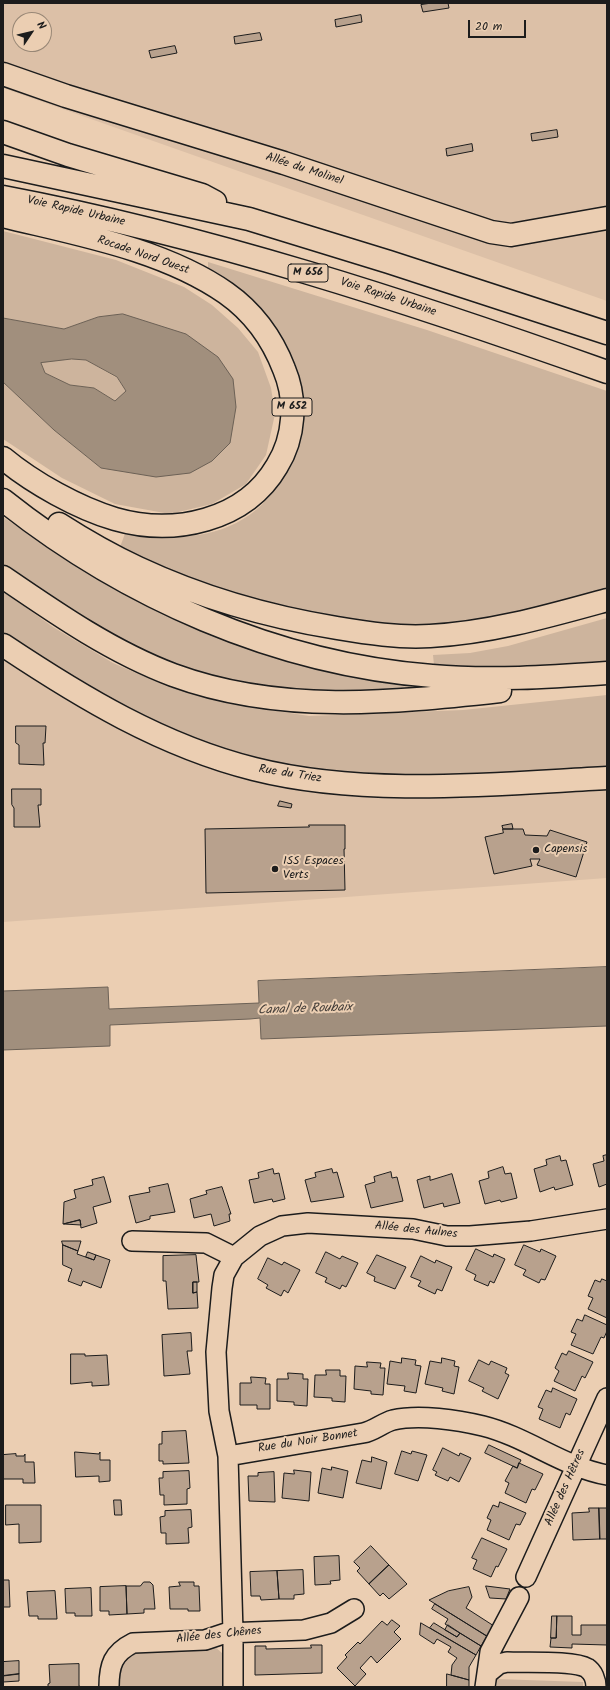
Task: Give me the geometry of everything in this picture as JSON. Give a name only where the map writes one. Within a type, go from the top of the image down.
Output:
[{"type":"main road","name":"Allée du Molinel","points":[[3,74],[66,96],[284,163],[479,229],[501,235],[511,235],[607,218]]},
{"type":"main road","points":[[3,132],[68,155],[202,195],[249,219]]},
{"type":"main road","points":[[3,166],[249,219],[389,262],[607,333]]},
{"type":"main road","name":"Voie Rapide Urbaine","points":[[3,197],[128,224],[332,280],[517,340],[607,372]]},
{"type":"main road","name":"Rocade Nord Ouest","points":[[3,216],[117,245],[170,263],[202,278],[227,294],[246,309],[265,330],[279,356],[290,383],[292,405],[291,431],[285,454],[269,480],[252,496],[229,512],[204,521],[178,526],[150,525],[116,519],[85,507],[45,486],[3,458]]},
{"type":"main road","points":[[3,486],[62,526],[137,568],[234,604],[285,619],[392,635],[447,635],[516,624],[607,600]]},
{"type":"main road","points":[[3,500],[71,549],[119,578],[200,617],[290,651],[359,667],[432,676],[490,679],[607,673]]},
{"type":"main road","points":[[3,577],[65,619],[132,657],[174,675],[218,688],[254,696],[311,702],[350,703],[475,693],[607,678]]},
{"type":"main road","name":"Rue du Triez","points":[[3,644],[76,692],[159,736],[200,752],[254,769],[317,780],[385,785],[444,785],[607,778]]},
{"type":"street","name":"Allée des Aulnes","points":[[228,1456],[219,1411],[216,1345],[222,1288],[226,1271],[234,1257],[260,1236],[282,1226],[294,1224],[413,1229],[447,1236],[531,1231],[607,1219]]},
{"type":"street","points":[[132,1241],[206,1243],[234,1257]]},
{"type":"street","name":"Allée des Hêtres","points":[[526,1577],[607,1398]]},
{"type":"street","name":"Rue du Noir Bonnet","points":[[228,1456],[365,1433],[391,1421],[400,1419],[432,1419],[454,1421],[497,1430],[576,1466],[607,1475]]},
{"type":"street","points":[[228,1456],[234,1633],[233,1687]]},
{"type":"street","points":[[487,1680],[490,1652],[519,1597]]},
{"type":"street","name":"Allée des Chênes","points":[[109,1687],[110,1667],[114,1659],[125,1647],[133,1643],[205,1640],[234,1633],[319,1628],[331,1623],[354,1609]]},
{"type":"street","points":[[487,1680],[499,1664],[507,1662],[574,1664],[588,1669],[593,1674],[596,1687]]},
{"type":"shaded area","points":[[3,3],[607,3],[607,301],[3,88]]},
{"type":"shaded area","points":[[3,231],[116,260],[184,287],[212,305],[238,328],[258,352],[271,388],[275,414],[266,455],[246,484],[212,504],[170,514],[115,504],[62,478],[3,439],[3,382],[54,430],[101,468],[190,473],[98,317],[64,329],[3,318]]},
{"type":"shaded area","points":[[208,262],[427,330],[607,391],[607,593],[468,624],[398,627],[301,613],[220,590],[166,571],[120,547],[126,531],[172,537],[194,536],[215,531],[235,523],[254,512],[270,496],[290,465],[295,454],[296,438],[292,373],[289,356],[282,339],[258,308],[239,291],[208,268]]},
{"type":"shaded area","points":[[72,359],[86,360],[117,378],[126,391],[116,401],[94,388],[70,385],[45,373],[41,363]]},
{"type":"shaded area","points":[[3,517],[83,570],[181,620],[296,662],[358,678],[419,689],[355,695],[286,691],[221,680],[152,657],[70,612],[3,565]]},
{"type":"shaded area","points":[[3,591],[53,627],[113,663],[166,686],[227,703],[309,716],[463,710],[607,695],[607,768],[453,776],[336,772],[248,758],[171,729],[88,687],[3,632]]},
{"type":"shaded area","points":[[3,607],[133,690],[355,743],[607,758],[607,878],[3,922]]},
{"type":"shaded area","points":[[607,618],[607,663],[510,668],[434,665],[433,655],[470,653],[508,646]]},
{"type":"shaded area","points":[[214,1646],[222,1653],[224,1658],[224,1687],[114,1687],[116,1669],[131,1652]]},
{"type":"shaded area","points":[[497,1679],[583,1682],[583,1687],[497,1687]]},
{"type":"water","points":[[123,314],[186,334],[218,357],[233,379],[236,407],[230,443],[212,461],[190,473],[156,477],[101,468],[54,430],[3,382],[3,318],[64,329],[98,317]],"holes":[[[72,359],[86,360],[117,377],[126,391],[115,401],[94,388],[70,385],[45,373],[41,363]]]},
{"type":"water","name":"Canal de Roubaix","points":[[607,967],[607,1026],[261,1039],[260,1018],[110,1025],[110,1046],[3,1050],[3,991],[108,987],[109,1009],[259,1003],[258,981]]},
{"type":"building","points":[[448,3],[449,8],[423,12],[421,5]]},
{"type":"building","points":[[361,15],[362,22],[336,27],[335,20]]},
{"type":"building","points":[[260,33],[262,40],[235,44],[234,37]]},
{"type":"building","points":[[175,46],[177,53],[151,58],[149,51]]},
{"type":"building","points":[[557,130],[558,137],[532,141],[531,134]]},
{"type":"building","points":[[472,144],[473,151],[447,156],[446,149]]},
{"type":"building","points":[[16,726],[46,726],[45,743],[43,743],[44,765],[19,764],[19,745],[16,743]]},
{"type":"building","points":[[12,789],[41,789],[41,805],[38,805],[40,827],[14,827]]},
{"type":"building","points":[[280,801],[292,804],[291,808],[278,806]]},
{"type":"building","points":[[512,824],[513,829],[503,829],[502,826]]},
{"type":"building","name":"ISS Espaces Verts","points":[[309,825],[345,825],[345,890],[206,893],[205,829],[309,827]]},
{"type":"building","name":"Capensis","points":[[503,829],[523,829],[525,835],[547,836],[550,830],[587,842],[576,877],[537,865],[540,859],[530,859],[532,866],[494,874],[485,837],[503,833]]},
{"type":"building","points":[[607,1155],[607,1184],[599,1187],[593,1164],[604,1161],[603,1156]]},
{"type":"building","points":[[560,1156],[561,1161],[566,1160],[573,1185],[555,1190],[554,1187],[540,1192],[534,1169],[547,1165],[546,1160]]},
{"type":"building","points":[[503,1167],[505,1174],[511,1173],[517,1198],[485,1204],[479,1181],[489,1178],[488,1172]]},
{"type":"building","points":[[273,1169],[274,1174],[279,1173],[285,1199],[273,1202],[272,1199],[254,1203],[249,1180],[259,1178],[258,1173]]},
{"type":"building","points":[[332,1169],[333,1173],[337,1172],[344,1197],[311,1202],[305,1180],[316,1177],[315,1173]]},
{"type":"building","points":[[391,1172],[392,1178],[397,1177],[403,1201],[371,1208],[365,1185],[375,1182],[374,1177]]},
{"type":"building","points":[[452,1174],[460,1203],[444,1207],[443,1203],[424,1208],[417,1180],[430,1176],[430,1180]]},
{"type":"building","points":[[104,1177],[111,1202],[93,1207],[97,1223],[81,1228],[80,1220],[63,1224],[64,1202],[76,1198],[74,1190],[93,1185],[92,1180]]},
{"type":"building","points":[[168,1184],[175,1212],[150,1216],[150,1219],[136,1223],[129,1196],[150,1192],[149,1188]]},
{"type":"building","points":[[222,1187],[231,1214],[229,1214],[230,1221],[214,1226],[211,1214],[194,1218],[190,1199],[207,1194],[206,1191]]},
{"type":"building","points":[[80,1220],[81,1225],[64,1224]]},
{"type":"building","points":[[62,1241],[81,1241],[78,1251],[63,1245]]},
{"type":"building","points":[[63,1245],[78,1251],[77,1254],[94,1260],[96,1255],[110,1260],[101,1288],[83,1281],[81,1286],[68,1281],[72,1269],[63,1265]]},
{"type":"building","points":[[524,1245],[540,1252],[541,1249],[556,1256],[545,1280],[541,1279],[539,1283],[523,1275],[526,1270],[515,1265]]},
{"type":"building","points":[[476,1249],[493,1257],[494,1254],[505,1259],[494,1283],[490,1281],[488,1286],[474,1280],[476,1275],[466,1270]]},
{"type":"building","points":[[88,1252],[96,1255],[94,1260],[86,1257]]},
{"type":"building","points":[[326,1252],[340,1259],[342,1256],[358,1263],[346,1287],[342,1285],[340,1289],[325,1282],[327,1278],[316,1273]]},
{"type":"building","points":[[196,1255],[199,1282],[193,1282],[193,1293],[197,1292],[198,1308],[168,1309],[166,1281],[163,1281],[163,1256]]},
{"type":"building","points":[[377,1255],[406,1267],[395,1289],[374,1281],[375,1277],[367,1273]]},
{"type":"building","points":[[421,1256],[435,1263],[436,1260],[452,1267],[442,1291],[437,1289],[435,1294],[418,1286],[421,1281],[411,1277]]},
{"type":"building","points":[[268,1258],[282,1265],[284,1262],[300,1270],[288,1293],[284,1290],[281,1296],[266,1288],[268,1285],[258,1279]]},
{"type":"building","points":[[602,1279],[607,1281],[607,1318],[588,1309],[593,1298],[588,1296],[595,1280],[600,1282]]},
{"type":"building","points":[[193,1282],[197,1282],[197,1292],[193,1293]]},
{"type":"building","points":[[585,1315],[607,1325],[607,1331],[604,1338],[601,1337],[593,1354],[571,1345],[576,1334],[571,1332],[577,1319],[582,1321]]},
{"type":"building","points":[[191,1333],[192,1351],[187,1351],[190,1374],[164,1376],[162,1335]]},
{"type":"building","points":[[569,1351],[593,1362],[585,1378],[582,1376],[575,1391],[554,1381],[559,1371],[555,1368],[562,1353],[566,1355]]},
{"type":"building","points":[[71,1354],[85,1354],[85,1356],[107,1355],[109,1385],[92,1386],[92,1382],[71,1384]]},
{"type":"building","points":[[402,1358],[416,1360],[415,1365],[421,1366],[416,1393],[404,1391],[405,1386],[387,1384],[390,1361],[401,1363]]},
{"type":"building","points":[[442,1358],[455,1361],[454,1366],[459,1367],[454,1394],[442,1391],[443,1388],[425,1384],[430,1361],[441,1363]]},
{"type":"building","points":[[479,1360],[489,1365],[491,1361],[507,1368],[505,1373],[509,1375],[498,1399],[482,1391],[484,1388],[469,1381]]},
{"type":"building","points":[[367,1362],[381,1363],[380,1368],[385,1368],[383,1395],[371,1394],[371,1391],[354,1389],[355,1366],[367,1367]]},
{"type":"building","points":[[326,1370],[340,1370],[340,1376],[346,1376],[345,1402],[332,1401],[332,1398],[314,1397],[315,1375],[326,1375]]},
{"type":"building","points":[[288,1373],[303,1374],[303,1379],[308,1379],[307,1406],[294,1405],[294,1402],[277,1401],[277,1379],[288,1379]]},
{"type":"building","points":[[251,1377],[266,1378],[265,1384],[270,1384],[270,1409],[257,1409],[257,1405],[240,1405],[240,1383],[251,1383]]},
{"type":"building","points":[[553,1388],[577,1399],[570,1415],[566,1413],[560,1428],[539,1419],[543,1409],[538,1407],[546,1390],[551,1392]]},
{"type":"building","points":[[186,1431],[189,1463],[163,1464],[163,1461],[159,1461],[159,1444],[162,1444],[162,1432]]},
{"type":"building","points":[[489,1445],[521,1460],[517,1468],[485,1453]]},
{"type":"building","points":[[443,1448],[459,1456],[460,1453],[471,1458],[459,1482],[450,1477],[448,1481],[435,1475],[437,1472],[433,1470]]},
{"type":"building","points":[[402,1451],[411,1454],[412,1451],[427,1455],[418,1481],[395,1474]]},
{"type":"building","points":[[75,1452],[99,1454],[100,1452],[100,1460],[110,1460],[110,1481],[99,1482],[99,1476],[76,1477]]},
{"type":"building","points":[[16,1454],[16,1456],[24,1456],[25,1454],[25,1462],[34,1462],[35,1483],[23,1483],[23,1479],[3,1479],[3,1455]]},
{"type":"building","points":[[372,1457],[387,1462],[381,1489],[356,1483],[362,1460],[371,1462]]},
{"type":"building","points":[[519,1463],[543,1474],[535,1490],[532,1489],[526,1503],[505,1493],[509,1483],[505,1481],[513,1466],[517,1468]]},
{"type":"building","points":[[332,1467],[348,1471],[343,1498],[318,1493],[322,1468],[331,1470]]},
{"type":"building","points":[[294,1470],[311,1472],[309,1501],[282,1498],[284,1473],[294,1474]]},
{"type":"building","points":[[189,1471],[190,1488],[187,1489],[187,1504],[164,1505],[164,1495],[160,1495],[159,1478],[163,1478],[163,1472]]},
{"type":"building","points":[[274,1472],[275,1502],[249,1501],[248,1476],[258,1476],[258,1473]]},
{"type":"building","points":[[114,1500],[121,1500],[122,1515],[115,1515]]},
{"type":"building","points":[[500,1502],[526,1513],[520,1525],[516,1524],[509,1540],[487,1530],[491,1520],[487,1518],[493,1505],[498,1507]]},
{"type":"building","points":[[6,1505],[41,1505],[41,1542],[19,1543],[19,1524],[6,1525]]},
{"type":"building","points":[[589,1508],[599,1508],[600,1539],[573,1540],[572,1513],[589,1512]]},
{"type":"building","points":[[599,1508],[607,1508],[607,1539],[600,1539]]},
{"type":"building","points":[[191,1510],[192,1527],[188,1528],[189,1543],[166,1544],[166,1533],[161,1533],[160,1517],[165,1516],[165,1511]]},
{"type":"building","points":[[482,1538],[507,1549],[491,1577],[473,1569],[477,1560],[472,1558]]},
{"type":"building","points":[[371,1546],[389,1565],[369,1584],[357,1571],[360,1568],[354,1562]]},
{"type":"building","points":[[339,1556],[340,1580],[330,1581],[331,1584],[315,1585],[314,1557]]},
{"type":"building","points":[[389,1565],[407,1584],[389,1599],[383,1593],[380,1596],[369,1584]]},
{"type":"building","points":[[303,1570],[304,1594],[294,1595],[294,1599],[279,1599],[277,1571]]},
{"type":"building","points":[[277,1571],[279,1599],[261,1600],[260,1596],[251,1596],[250,1572]]},
{"type":"building","points":[[3,1580],[9,1580],[10,1607],[3,1607]]},
{"type":"building","points":[[144,1582],[150,1582],[153,1585],[155,1609],[144,1609],[144,1613],[127,1614],[126,1586],[140,1586]]},
{"type":"building","points":[[179,1582],[194,1582],[194,1586],[199,1586],[200,1611],[170,1609],[169,1587],[180,1586]]},
{"type":"building","points":[[126,1586],[127,1614],[109,1615],[109,1611],[100,1611],[100,1587]]},
{"type":"building","points":[[486,1586],[510,1589],[506,1599],[490,1598]]},
{"type":"building","points":[[469,1587],[472,1597],[466,1608],[494,1626],[488,1637],[429,1600],[448,1591]]},
{"type":"building","points":[[91,1588],[92,1616],[75,1616],[75,1613],[66,1613],[65,1589]]},
{"type":"building","points":[[55,1591],[57,1619],[38,1619],[38,1616],[29,1616],[27,1592]]},
{"type":"building","points":[[435,1604],[487,1636],[481,1646],[445,1624],[448,1619],[432,1609]]},
{"type":"building","points":[[552,1616],[557,1616],[556,1638],[551,1638]]},
{"type":"building","points":[[557,1616],[572,1616],[572,1635],[581,1635],[581,1625],[607,1625],[607,1645],[572,1644],[572,1648],[550,1647],[551,1638],[556,1638]]},
{"type":"building","points":[[392,1620],[400,1626],[394,1632],[401,1639],[377,1663],[371,1656],[360,1668],[366,1674],[355,1686],[337,1668],[347,1657],[345,1655],[358,1642],[360,1644],[382,1621],[387,1625]]},
{"type":"building","points":[[421,1623],[476,1655],[469,1667],[469,1680],[451,1675],[452,1665],[457,1658],[448,1652],[451,1647],[437,1639],[434,1644],[420,1635]]},
{"type":"building","points":[[434,1623],[457,1637],[460,1633],[481,1646],[476,1655],[430,1628]]},
{"type":"building","points":[[448,1625],[460,1633],[457,1637],[445,1630]]},
{"type":"building","points":[[311,1645],[322,1645],[322,1673],[255,1675],[255,1646],[266,1646],[266,1649],[311,1648]]},
{"type":"building","points":[[19,1661],[19,1674],[3,1676],[3,1662]]},
{"type":"building","points":[[79,1664],[79,1686],[82,1687],[48,1687],[48,1684],[50,1683],[49,1665]]},
{"type":"building","points":[[19,1674],[19,1681],[3,1682],[3,1676]]},
{"type":"building","points":[[447,1674],[469,1680],[469,1687],[447,1687]]},
{"type":"place","name":"Capensis","points":[[536,850]]},
{"type":"place","name":"ISS Espaces Verts","points":[[275,869]]}]
